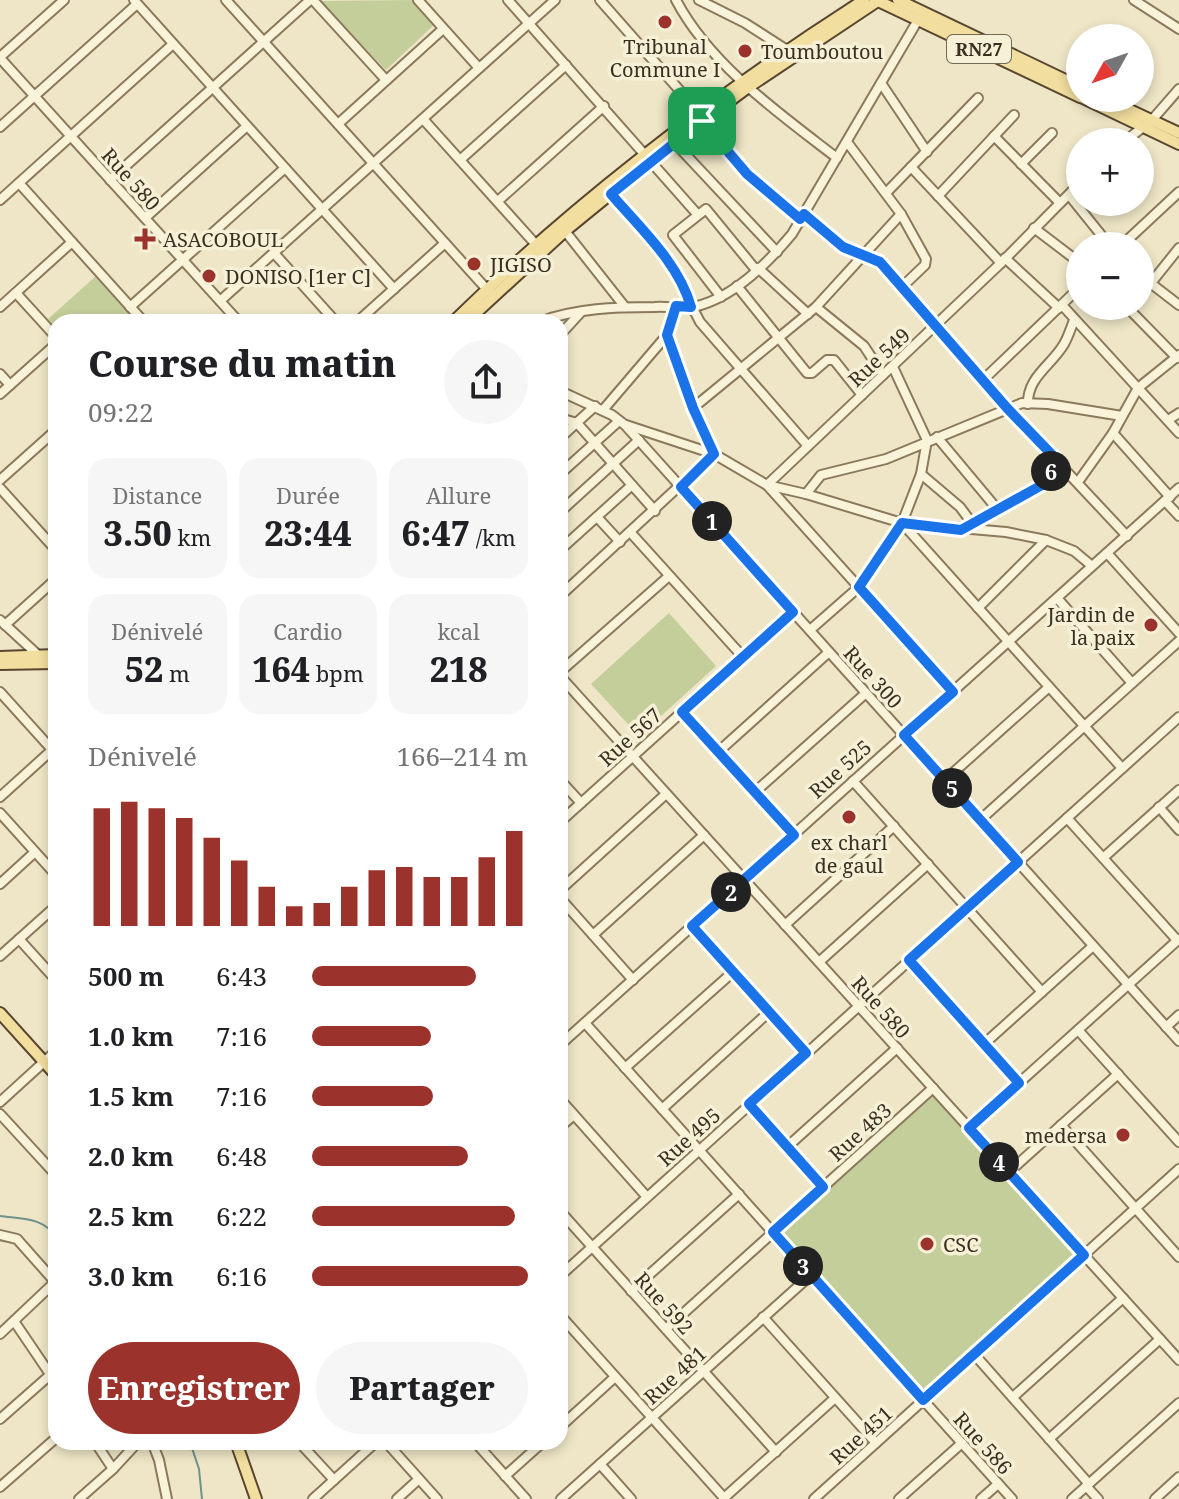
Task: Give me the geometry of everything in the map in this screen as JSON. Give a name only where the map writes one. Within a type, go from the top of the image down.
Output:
[{"type":"main road","points":[[744,85],[787,50],[864,0]]},
{"type":"main road","points":[[463,314],[699,115],[878,0]]},
{"type":"main road","name":"RN27","points":[[878,0],[1066,90]]},
{"type":"main road","name":"RN27","points":[[898,0],[1066,80]]},
{"type":"main road","name":"RN27","points":[[1118,112],[1179,133]]},
{"type":"main road","name":"RN27","points":[[1128,112],[1179,144]]},
{"type":"main road","points":[[540,248],[611,194],[649,157]]},
{"type":"main road","points":[[473,314],[490,293]]},
{"type":"main road","points":[[0,657],[48,660]]},
{"type":"main road","points":[[0,664],[48,660]]},
{"type":"main road","points":[[0,1013],[48,1066]]},
{"type":"main road","points":[[239,1450],[256,1499]]},
{"type":"street","points":[[0,57],[64,0]]},
{"type":"street","points":[[226,0],[490,293]]},
{"type":"street","points":[[110,180],[312,0],[386,80]]},
{"type":"street","points":[[418,0],[479,68]]},
{"type":"street","points":[[508,0],[698,215]]},
{"type":"street","points":[[220,301],[555,0]]},
{"type":"street","points":[[600,0],[747,174],[843,247],[880,262],[1007,408],[1127,536]]},
{"type":"street","points":[[676,0],[689,22],[744,85],[837,158]]},
{"type":"street","points":[[699,0],[745,23],[787,50]]},
{"type":"street","points":[[1134,0],[1179,29]]},
{"type":"street","points":[[0,127],[136,2],[394,289]]},
{"type":"street","points":[[561,314],[625,307],[691,307],[721,297],[737,286],[777,252],[802,217],[918,20]]},
{"type":"street","points":[[338,124],[443,29]]},
{"type":"street","points":[[0,200],[173,44]]},
{"type":"street","name":"Rue 580","points":[[0,57],[232,314]]},
{"type":"street","points":[[460,160],[566,65]]},
{"type":"street","points":[[881,83],[927,152]]},
{"type":"street","points":[[1143,128],[1179,89]]},
{"type":"street","points":[[886,193],[978,98]]},
{"type":"street","points":[[498,201],[604,106]]},
{"type":"street","points":[[938,196],[1014,115]]},
{"type":"street","points":[[423,119],[540,248]]},
{"type":"street","points":[[145,218],[247,126]]},
{"type":"street","points":[[1021,164],[1052,133]]},
{"type":"street","points":[[994,136],[1060,203]]},
{"type":"street","points":[[671,139],[777,252]]},
{"type":"street","points":[[847,142],[901,214],[926,262],[903,286]]},
{"type":"street","points":[[911,167],[1003,260],[1066,312]]},
{"type":"street","points":[[130,307],[285,168]]},
{"type":"street","points":[[19,183],[137,314]]},
{"type":"street","points":[[1136,232],[1179,192]]},
{"type":"street","points":[[611,194],[671,266],[700,322],[808,446]]},
{"type":"street","name":"Rue 549","points":[[767,485],[1066,198]]},
{"type":"street","points":[[721,297],[673,235],[706,209],[757,269],[864,346],[883,375]]},
{"type":"street","points":[[693,408],[812,310],[901,214]]},
{"type":"street","points":[[1086,216],[1099,232]]},
{"type":"street","points":[[1034,228],[1066,252]]},
{"type":"street","points":[[565,231],[625,307]]},
{"type":"street","points":[[0,307],[72,242]]},
{"type":"street","points":[[366,314],[445,243]]},
{"type":"street","points":[[1154,279],[1179,248]]},
{"type":"street","points":[[274,253],[329,314]]},
{"type":"street","points":[[1154,285],[1179,305]]},
{"type":"street","points":[[737,286],[809,374],[827,360],[834,360],[862,395]]},
{"type":"street","points":[[16,293],[48,328]]},
{"type":"street","points":[[983,380],[1066,300]]},
{"type":"street","points":[[568,431],[599,408],[667,335],[676,306]]},
{"type":"street","points":[[568,326],[581,311]]},
{"type":"street","points":[[1028,404],[1033,381],[1065,342],[1074,320],[1179,433]]},
{"type":"street","points":[[1078,482],[1113,433],[1138,388],[1178,356],[1141,320]]},
{"type":"street","points":[[667,335],[693,408],[714,454]]},
{"type":"street","points":[[0,394],[48,351]]},
{"type":"street","points":[[810,630],[859,587],[902,523],[921,474],[927,440],[893,367]]},
{"type":"street","points":[[0,374],[10,385]]},
{"type":"street","name":"Rue 300","points":[[568,394],[599,408],[622,423],[639,440],[1179,1041]]},
{"type":"street","points":[[806,494],[821,475],[886,459],[1007,408],[1028,404],[1122,416]]},
{"type":"street","points":[[1168,420],[1179,413]]},
{"type":"street","points":[[568,420],[577,423],[655,511]]},
{"type":"street","points":[[568,467],[622,423],[714,454],[767,485],[902,523],[961,530],[975,527],[1046,540],[1074,551],[1092,566]]},
{"type":"street","points":[[1113,433],[1179,516]]},
{"type":"street","points":[[0,480],[48,437]]},
{"type":"street","points":[[937,437],[998,510]]},
{"type":"street","points":[[568,500],[639,440]]},
{"type":"street","points":[[568,589],[714,454]]},
{"type":"street","points":[[975,527],[1042,485],[1058,461]]},
{"type":"street","points":[[921,474],[960,507],[975,527]]},
{"type":"street","points":[[568,540],[632,485]]},
{"type":"street","points":[[767,485],[953,692]]},
{"type":"street","points":[[0,488],[48,541]]},
{"type":"street","name":"Rue 525","points":[[568,1038],[1179,488]]},
{"type":"street","points":[[597,517],[620,542]]},
{"type":"street","points":[[902,523],[1122,768]]},
{"type":"street","points":[[631,533],[743,657]]},
{"type":"street","points":[[978,608],[1046,540]]},
{"type":"street","points":[[1107,553],[1179,633]]},
{"type":"street","points":[[568,667],[669,576]]},
{"type":"street","points":[[48,586],[2,623],[48,658]]},
{"type":"street","points":[[1057,598],[1132,683]]},
{"type":"street","name":"Rue 567","points":[[568,815],[793,612]]},
{"type":"street","points":[[980,820],[1179,641]]},
{"type":"street","points":[[718,752],[829,652]]},
{"type":"street","name":"Rue 580","points":[[568,683],[1179,1360]]},
{"type":"street","points":[[945,780],[1049,687]]},
{"type":"street","points":[[0,692],[48,745]]},
{"type":"street","points":[[755,792],[866,693]]},
{"type":"street","points":[[682,712],[794,835]]},
{"type":"street","name":"Rue 495","points":[[568,1269],[1179,717]]},
{"type":"street","points":[[1171,724],[1179,733]]},
{"type":"street","points":[[0,797],[48,757]]},
{"type":"street","points":[[853,781],[1042,992]]},
{"type":"street","points":[[568,789],[581,803]]},
{"type":"street","points":[[1103,858],[1179,790]]},
{"type":"street","points":[[568,883],[666,794]]},
{"type":"street","points":[[1159,807],[1179,830]]},
{"type":"street","points":[[0,813],[48,866]]},
{"type":"street","points":[[969,1128],[1178,940],[1067,818]]},
{"type":"street","points":[[785,925],[894,826]]},
{"type":"street","points":[[593,935],[704,835]]},
{"type":"street","points":[[0,884],[35,852]]},
{"type":"street","points":[[819,962],[928,864]]},
{"type":"street","points":[[568,907],[633,980]]},
{"type":"street","points":[[0,956],[48,913]]},
{"type":"street","points":[[692,926],[806,1053]]},
{"type":"street","points":[[19,939],[48,971]]},
{"type":"street","points":[[984,1044],[1093,946]]},
{"type":"street","points":[[909,960],[1019,1083]]},
{"type":"street","points":[[625,1068],[733,972]]},
{"type":"street","points":[[662,1109],[769,1012]]},
{"type":"street","points":[[1166,1027],[1179,1015]]},
{"type":"street","name":"Rue 586","points":[[585,1023],[1012,1499]]},
{"type":"street","points":[[1078,1030],[1179,1142]]},
{"type":"street","points":[[787,1147],[897,1048]]},
{"type":"street","points":[[0,1102],[48,1058]]},
{"type":"street","points":[[1009,1172],[1118,1074]]},
{"type":"street","name":"Rue 483","points":[[666,1329],[933,1088]]},
{"type":"street","points":[[749,1104],[823,1187]]},
{"type":"street","points":[[568,1108],[647,1197]]},
{"type":"street","points":[[0,1114],[48,1166]]},
{"type":"street","points":[[568,1120],[574,1115]]},
{"type":"street","points":[[1061,1125],[1135,1209],[1176,1246],[1179,1257]]},
{"type":"street","name":"Rue 451","points":[[817,1498],[1179,1169]]},
{"type":"street","points":[[631,1291],[739,1194]]},
{"type":"street","name":"Rue 592","points":[[568,1220],[776,1452]]},
{"type":"street","points":[[1,1236],[17,1239],[48,1273]]},
{"type":"street","name":"Rue 481","points":[[561,1499],[811,1275]]},
{"type":"street","points":[[0,1334],[48,1289]]},
{"type":"street","points":[[1013,1397],[1123,1298]]},
{"type":"street","points":[[763,1317],[876,1443]]},
{"type":"street","points":[[14,1321],[48,1372]]},
{"type":"street","points":[[568,1324],[724,1499],[835,1398]]},
{"type":"street","points":[[1049,1439],[1160,1339]]},
{"type":"street","points":[[974,1354],[1098,1499]]},
{"type":"street","points":[[568,1414],[615,1377]]},
{"type":"street","points":[[0,1419],[48,1383]]},
{"type":"street","points":[[1072,1499],[1179,1403]]},
{"type":"street","points":[[899,1499],[962,1443]]},
{"type":"street","points":[[0,1487],[48,1445]]},
{"type":"street","points":[[100,1450],[113,1469]]},
{"type":"street","points":[[79,1499],[131,1450]]},
{"type":"street","points":[[155,1450],[167,1499]]},
{"type":"street","points":[[306,1450],[334,1480]]},
{"type":"street","points":[[313,1499],[367,1450]]},
{"type":"street","points":[[393,1450],[437,1499]]},
{"type":"street","points":[[482,1450],[526,1499]]},
{"type":"street","points":[[505,1476],[534,1450]]},
{"type":"street","points":[[600,1464],[631,1499]]},
{"type":"street","points":[[1155,1499],[1179,1477]]},
{"type":"street","points":[[397,1499],[419,1479]]},
{"type":"street","points":[[981,1499],[998,1484]]},
{"type":"green space","points":[[414,0],[436,23],[386,70],[320,1]]},
{"type":"green space","points":[[96,276],[130,314],[54,314]]},
{"type":"green space","points":[[669,613],[716,666],[639,736],[591,684]]},
{"type":"green space","name":"CSC","points":[[932,1095],[1076,1253],[922,1393],[779,1235]]},
{"type":"waterway","points":[[0,1216],[24,1219],[48,1228]]},
{"type":"waterway","points":[[193,1450],[199,1469],[202,1499]]},
{"type":"place","name":"Tribunal Commune I","points":[[665,22]]},
{"type":"place","name":"Toumboutou","points":[[745,51]]},
{"type":"place","name":"ASACOBOUL","points":[[145,239]]},
{"type":"place","name":"JIGISO","points":[[474,264]]},
{"type":"place","name":"DONISO [1er C]","points":[[209,276]]},
{"type":"place","name":"Jardin de la paix","points":[[1151,625]]},
{"type":"place","name":"ex charl de gaul","points":[[849,817]]},
{"type":"place","name":"medersa","points":[[1123,1135]]},
{"type":"place","name":"CSC","points":[[927,1244]]},
{"type":"route","points":[[702,121],[747,174],[800,219],[804,214],[843,247],[880,262],[1007,408],[1058,461],[1042,485],[961,530],[902,523],[859,587],[953,692],[904,735],[1018,862],[909,960],[1019,1083],[969,1128],[1084,1255],[923,1400],[773,1232],[823,1187],[749,1104],[806,1053],[692,926],[794,835],[682,712],[793,612],[681,487],[714,454],[693,408],[667,335],[676,306],[691,307],[682,283],[671,266],[611,194],[702,121]]}]
